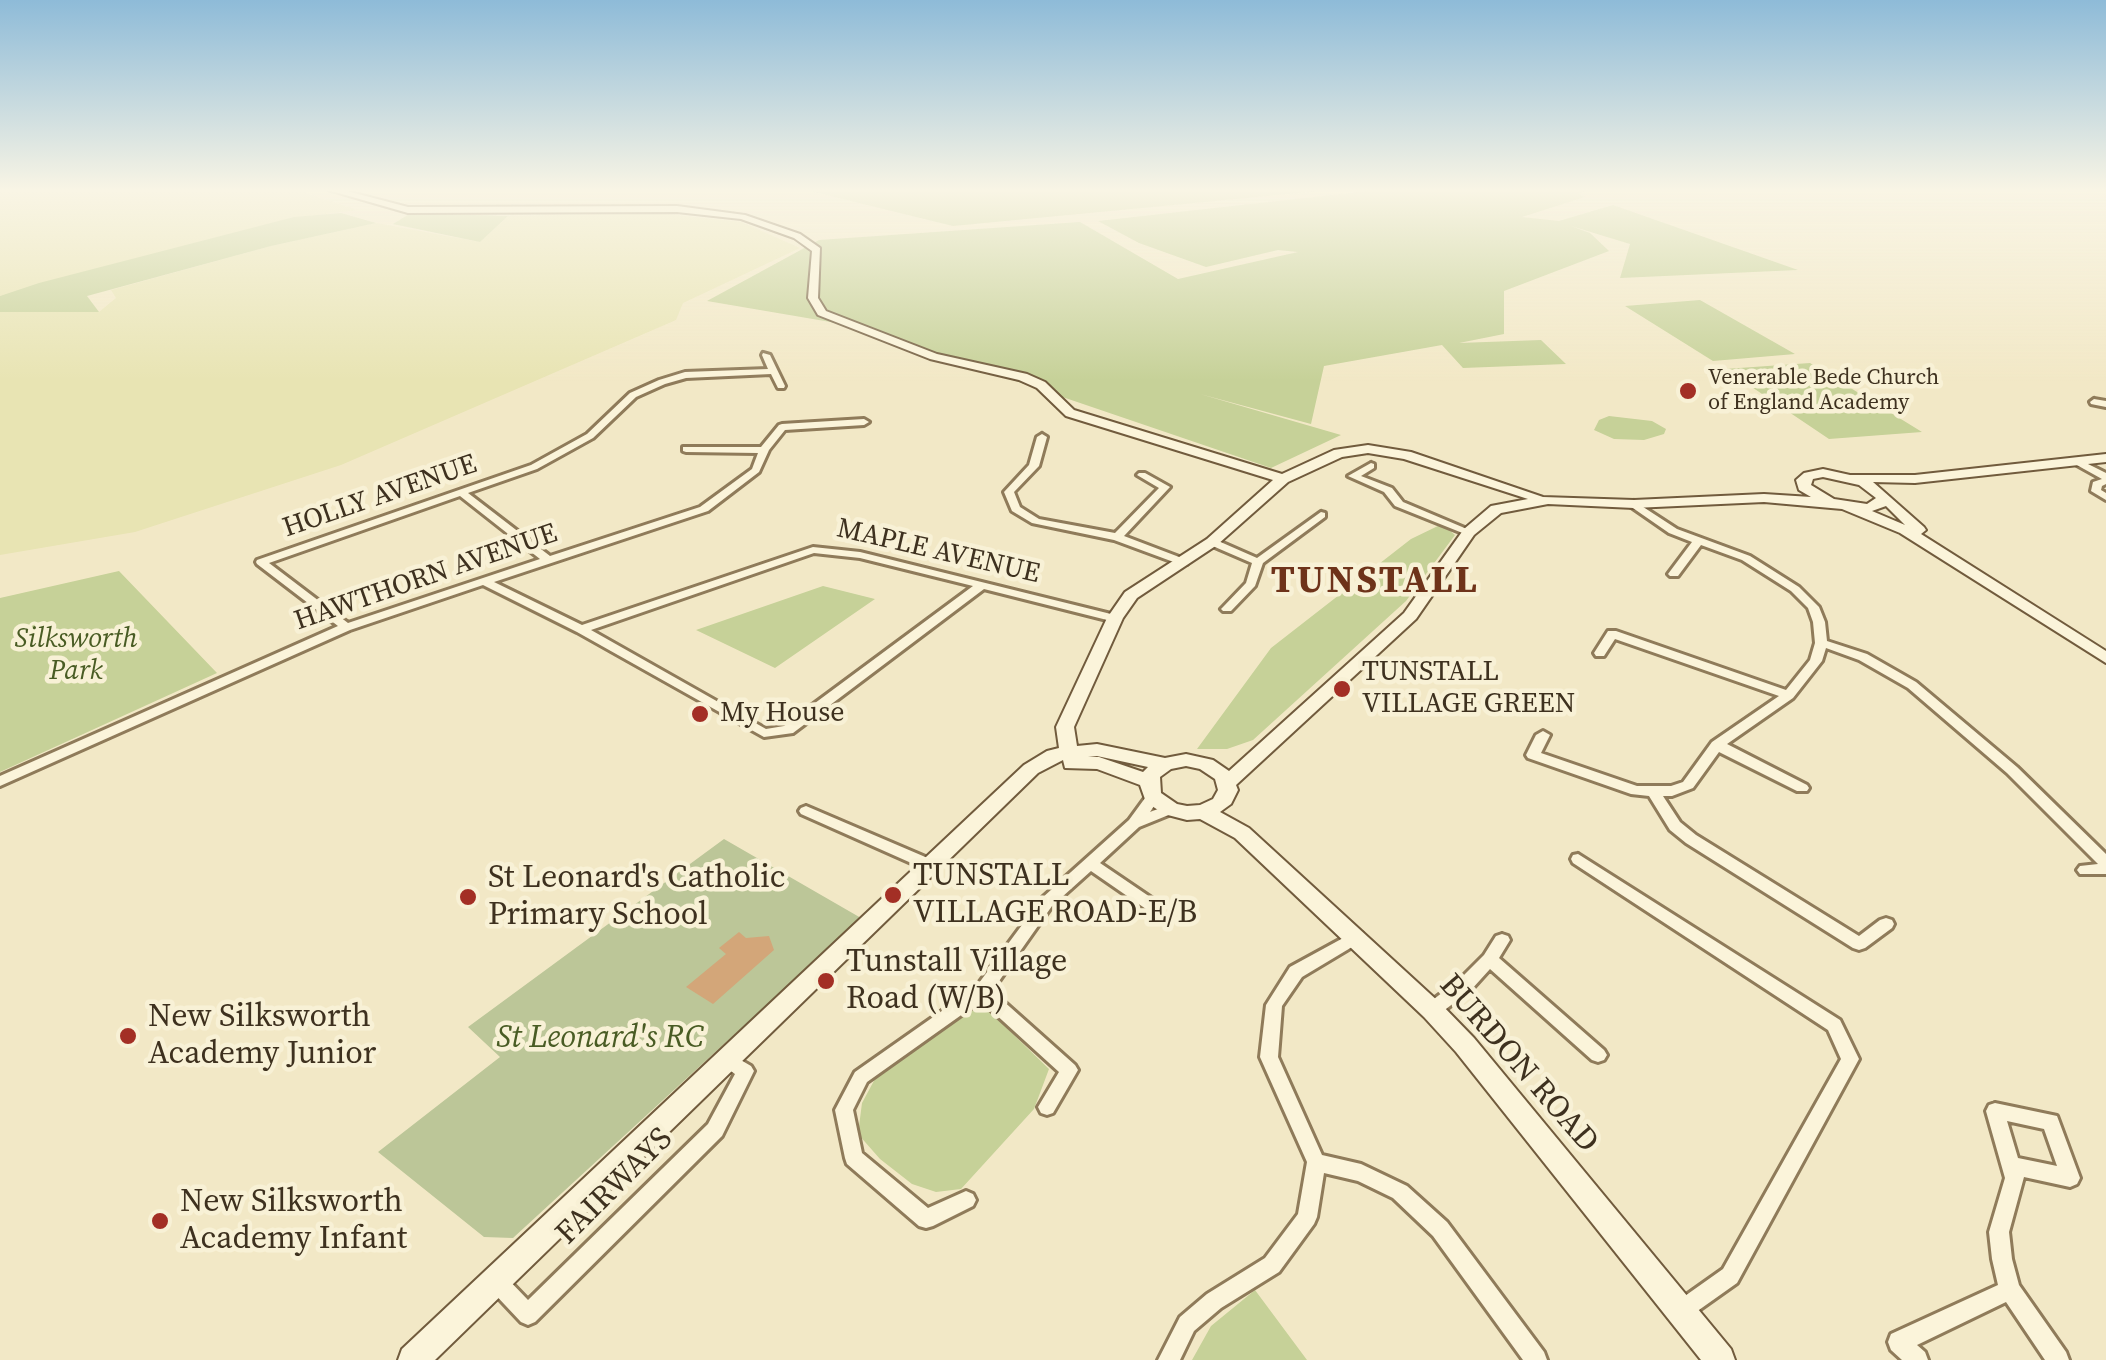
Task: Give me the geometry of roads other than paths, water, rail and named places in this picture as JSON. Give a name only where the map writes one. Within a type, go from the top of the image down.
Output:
[{"type":"street","points":[[817,253],[813,298],[822,313],[934,358],[1024,377],[1040,385],[1070,412],[1086,418],[1283,479]]},
{"type":"street","points":[[766,355],[781,386]]},
{"type":"street","name":"HOLLY AVENUE","points":[[346,627],[261,562],[534,467],[590,436],[633,395],[662,382],[685,375],[774,371]]},
{"type":"street","points":[[2094,402],[2106,404]]},
{"type":"street","points":[[686,449],[764,450],[782,427],[864,422]]},
{"type":"street","points":[[1042,437],[1034,466],[1009,492],[1016,509],[1036,520],[1117,537],[1184,562]]},
{"type":"street","name":"HAWTHORN AVENUE","points":[[0,782],[346,627],[704,509],[756,470],[764,450]]},
{"type":"street","points":[[1072,758],[1065,727],[1115,618],[1140,586],[1212,542],[1283,479],[1338,453],[1368,450],[1406,455],[1492,486],[1548,500]]},
{"type":"street","points":[[1804,487],[1803,480],[1824,473],[1853,478],[1915,479],[2106,458]]},
{"type":"street","points":[[2078,462],[2106,478],[2096,484],[2096,491],[2106,497]]},
{"type":"street","points":[[1370,466],[1353,476],[1388,490],[1399,504],[1469,532]]},
{"type":"street","points":[[1117,537],[1164,487],[1142,475]]},
{"type":"street","points":[[1853,478],[1883,496],[1927,543]]},
{"type":"street","points":[[1848,507],[1880,504],[1883,496],[1915,479]]},
{"type":"street","points":[[1492,486],[1515,503]]},
{"type":"street","points":[[1764,498],[1804,487],[1830,503]]},
{"type":"street","points":[[462,492],[549,562]]},
{"type":"street","points":[[1134,824],[1170,810],[1203,812],[1226,790],[1251,756],[1410,616],[1469,532],[1488,513],[1515,503],[1548,500],[1634,504],[1764,498],[1848,507],[1886,521],[1927,543],[2106,658]]},
{"type":"street","points":[[1543,735],[1533,755],[1584,774],[1654,793],[1688,785],[1717,746],[1789,695],[1811,671],[1821,643],[1813,606],[1795,589],[1746,558],[1672,532],[1634,504]]},
{"type":"street","points":[[1227,610],[1251,584],[1258,562],[1321,515]]},
{"type":"street","points":[[1674,574],[1698,541]]},
{"type":"street","points":[[1212,542],[1258,562]]},
{"type":"street","name":"MAPLE AVENUE","points":[[580,629],[813,550],[860,555],[1115,618]]},
{"type":"street","points":[[485,582],[580,629],[764,732],[788,730],[981,586]]},
{"type":"street","points":[[1600,653],[1612,634],[1789,695]]},
{"type":"street","points":[[1821,643],[1863,657],[1912,685],[2012,770],[2106,866]]},
{"type":"street","points":[[1717,746],[1802,788]]},
{"type":"street","points":[[412,1360],[1005,796],[1047,770],[1097,750],[1165,764],[1186,760],[1206,764],[1251,756]]},
{"type":"street","points":[[1072,758],[1099,763],[1151,789],[1170,810]]},
{"type":"street","points":[[966,1200],[926,1219],[854,1158],[844,1110],[861,1077],[982,992],[1047,902],[1134,824],[1165,764]]},
{"type":"street","points":[[1206,764],[1226,790]]},
{"type":"street","name":"BURDON ROAD","points":[[1226,790],[1242,833]]},
{"type":"street","points":[[1654,793],[1675,826],[1691,839],[1859,944],[1886,924]]},
{"type":"street","points":[[806,811],[932,866]]},
{"type":"street","name":"BURDON ROAD","points":[[1203,812],[1242,833],[1432,1010],[1465,1045],[1720,1360]]},
{"type":"street","points":[[1578,859],[1834,1025],[1850,1059],[1730,1276],[1680,1311]]},
{"type":"street","points":[[1091,864],[1151,905]]},
{"type":"street","points":[[2086,870],[2106,866]]},
{"type":"street","points":[[1169,1360],[1187,1324],[1214,1301],[1272,1265],[1307,1217],[1316,1162],[1269,1057],[1274,1005],[1296,972],[1356,937]]},
{"type":"street","points":[[1432,1010],[1465,985],[1502,940]]},
{"type":"street","points":[[1490,959],[1598,1055]]},
{"type":"street","points":[[982,992],[1069,1070],[1047,1107]]},
{"type":"street","name":"FAIRWAYS","points":[[496,1281],[528,1315],[715,1130],[745,1071],[727,1059]]},
{"type":"street","points":[[2011,1165],[2070,1178],[2051,1122],[1995,1111],[2011,1165],[2015,1178],[1999,1232],[2010,1290],[2058,1360]]},
{"type":"street","points":[[1316,1162],[1362,1173],[1400,1192],[1440,1229],[1536,1360]]},
{"type":"street","points":[[1917,1360],[1899,1342],[2010,1290]]},
{"type":"place","name":"Venerable Bede Church of England Academy","points":[[1688,391]]},
{"type":"place","name":"TUNSTALL VILLAGE GREEN","points":[[1342,689]]},
{"type":"place","name":"My House","points":[[700,714]]},
{"type":"place","name":"TUNSTALL VILLAGE ROAD-E/B","points":[[893,895]]},
{"type":"place","name":"St Leonard's Catholic Primary School","points":[[468,897]]},
{"type":"place","name":"Tunstall Village Road (W/B)","points":[[826,981]]},
{"type":"place","name":"New Silksworth Academy Junior","points":[[128,1036]]},
{"type":"place","name":"New Silksworth Academy Infant","points":[[160,1221]]},
{"type":"district","name":"TUNSTALL","points":[[1375,582]]},
{"type":"park label","name":"Silksworth Park","points":[[76,656]]},
{"type":"park label","name":"St Leonard's RC","points":[[600,1039]]}]
